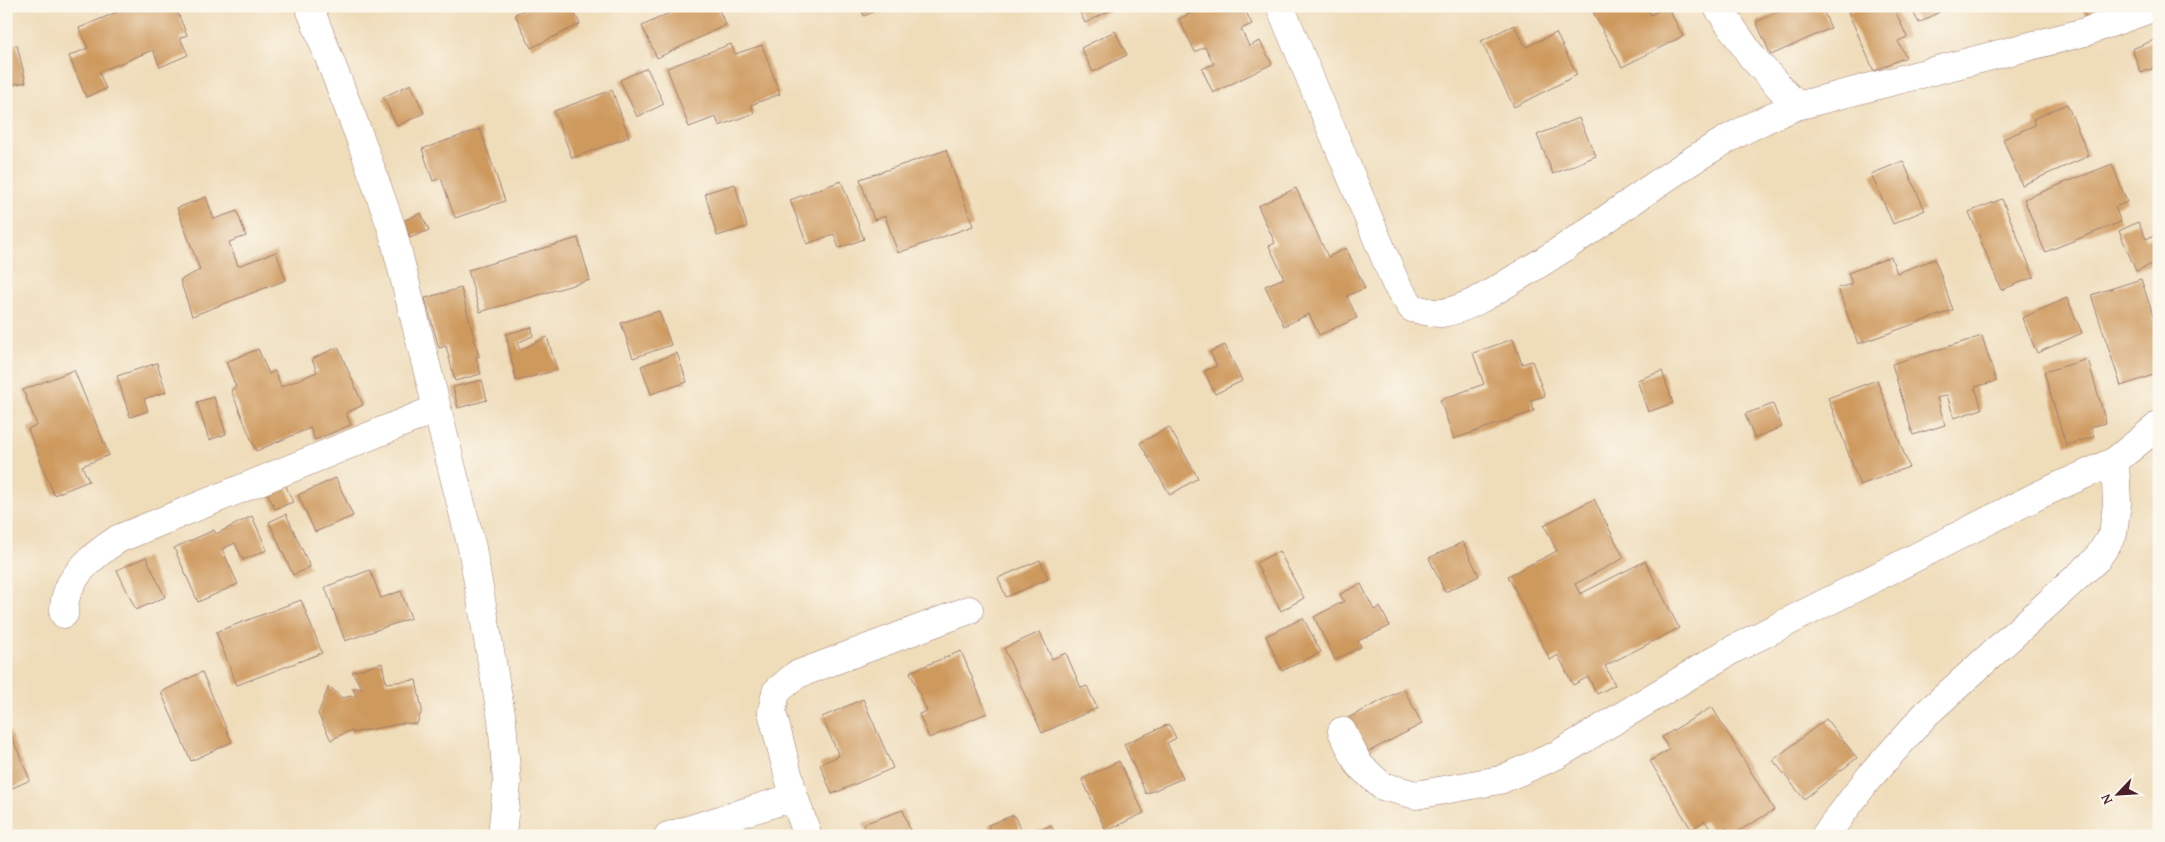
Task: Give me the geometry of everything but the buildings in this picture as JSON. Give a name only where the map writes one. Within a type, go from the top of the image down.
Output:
[{"type":"street","points":[[309,6],[360,138],[392,230],[472,548],[502,720],[507,784],[502,836]]},
{"type":"street","points":[[1280,6],[1396,284],[1412,308],[1441,314],[1477,301],[1560,252],[1714,146],[1764,118],[1797,106],[2085,32],[2158,6]]},
{"type":"street","points":[[1717,6],[1752,56],[1797,106]]},
{"type":"street","points":[[64,614],[63,603],[77,573],[99,552],[118,539],[436,409]]},
{"type":"street","points":[[1342,731],[1359,765],[1382,786],[1416,795],[1500,780],[1557,755],[1730,651],[2042,494],[2115,461],[2159,425]]},
{"type":"street","points":[[1825,836],[1867,780],[1926,714],[2097,559],[2113,534],[2117,504],[2115,461]]},
{"type":"street","points":[[808,836],[794,797],[772,712],[776,692],[796,675],[969,610]]},
{"type":"street","points":[[668,836],[794,797]]}]
